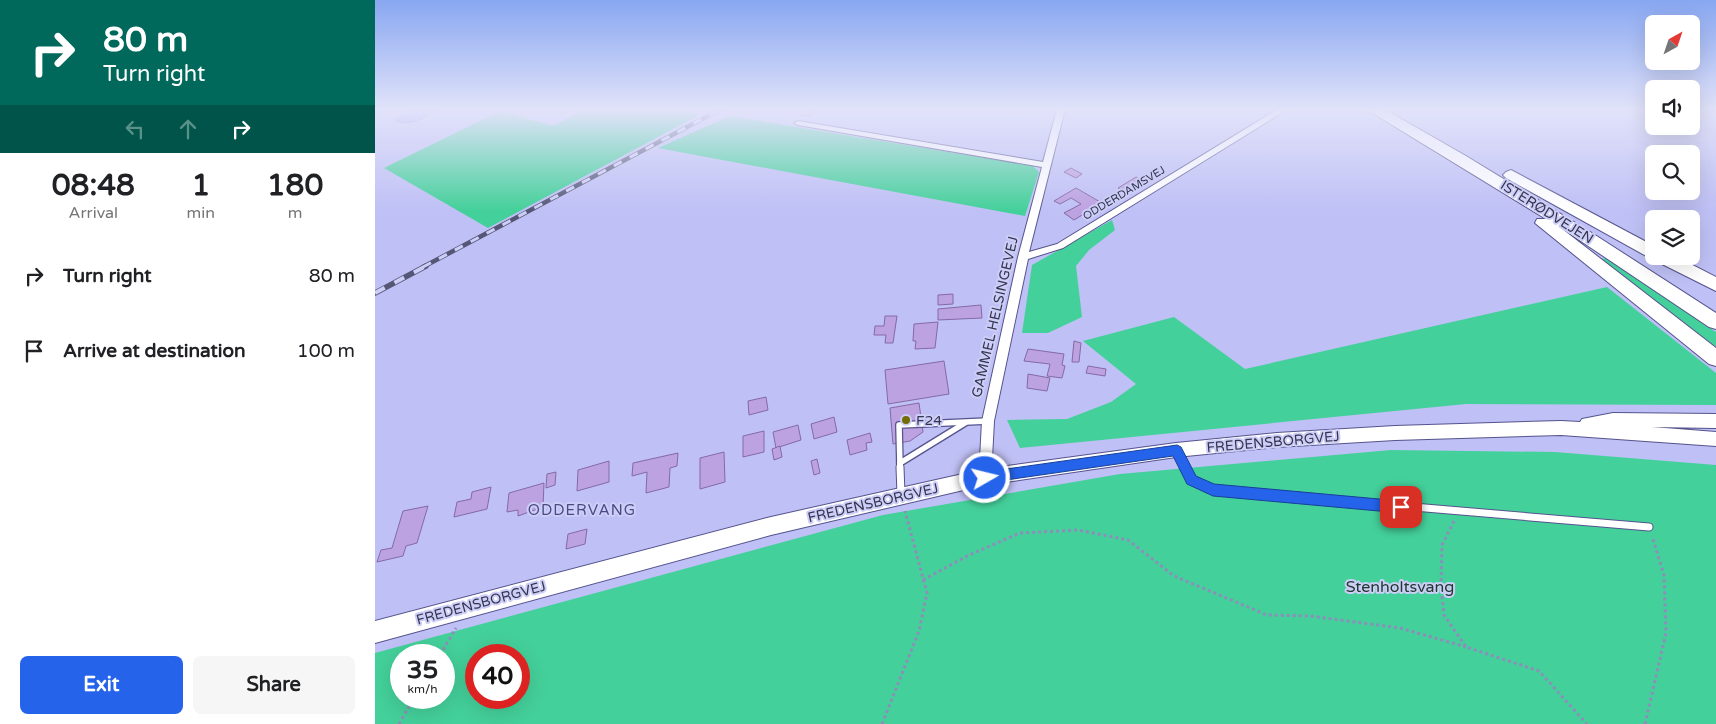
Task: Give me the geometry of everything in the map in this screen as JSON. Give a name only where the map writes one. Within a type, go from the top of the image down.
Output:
[{"type":"highway","name":"ISTERØDVEJEN","points":[[1432,143],[1627,262],[1716,322]]},
{"type":"highway","name":"ISTERØDVEJEN","points":[[1452,143],[1492,165],[1716,309]]},
{"type":"highway","points":[[1451,154],[1573,246],[1716,359]]},
{"type":"highway","points":[[1492,165],[1645,247]]},
{"type":"highway","points":[[1678,265],[1716,285]]},
{"type":"street","points":[[915,143],[1047,165]]},
{"type":"street","name":"GAMMEL HELSINGEVEJ","points":[[985,478],[988,421],[1023,257],[1053,143]]},
{"type":"street","name":"ODDERDAMSVEJ","points":[[1023,257],[1060,246],[1229,143]]},
{"type":"street","name":"FREDENSBORGVEJ","points":[[1561,428],[1613,420],[1716,421]]},
{"type":"street","name":"FREDENSBORGVEJ","points":[[375,632],[771,526],[901,496],[985,478],[1177,450],[1277,440],[1375,434],[1561,428],[1716,439]]},
{"type":"lane","points":[[901,496],[899,425],[988,421]]},
{"type":"lane","points":[[900,464],[967,422]]},
{"type":"lane","points":[[1177,450],[1191,480],[1213,490],[1649,527]]},
{"type":"path","points":[[882,724],[919,631],[927,593],[901,496]]},
{"type":"path","points":[[1458,512],[1442,545],[1441,586],[1444,614],[1466,647]]},
{"type":"path","points":[[1645,724],[1666,633],[1664,574],[1649,527]]},
{"type":"path","points":[[923,580],[969,555],[1020,533],[1078,530],[1128,540],[1174,576],[1267,614],[1310,616],[1400,628],[1466,647],[1539,672],[1587,724]]},
{"type":"path","points":[[446,644],[468,607]]},
{"type":"path","points":[[399,724],[408,709]]},
{"type":"green space","points":[[435,143],[647,143],[488,228],[384,168]]},
{"type":"green space","points":[[670,143],[892,143],[1033,166],[1039,172],[1025,216],[658,148]]},
{"type":"green space","points":[[1112,220],[1115,230],[1089,250],[1076,266],[1082,317],[1048,333],[1022,333],[1032,265]]},
{"type":"green space","points":[[1606,258],[1716,332],[1716,347],[1601,259]]},
{"type":"green space","points":[[1607,287],[1716,373],[1716,405],[1466,404],[1020,448],[1007,420],[1067,419],[1111,402],[1136,384],[1083,341],[1174,317],[1245,369]]},
{"type":"green space","name":"Stenholtsvang","points":[[1391,450],[1555,452],[1716,465],[1716,724],[375,724],[375,653],[390,649],[390,709],[455,709],[455,644],[408,644],[883,515],[1120,474]]},
{"type":"building","points":[[1071,168],[1082,174],[1076,178],[1064,172]]},
{"type":"building","points":[[1136,177],[1145,182],[1126,193],[1118,188]]},
{"type":"building","points":[[1076,188],[1102,203],[1074,220],[1064,213],[1081,204],[1071,198],[1060,204],[1054,201]]},
{"type":"building","points":[[953,294],[953,304],[938,305],[938,295]]},
{"type":"building","points":[[981,305],[982,318],[938,320],[938,309]]},
{"type":"building","points":[[885,316],[897,316],[893,343],[885,343],[886,335],[874,335],[875,326],[884,326]]},
{"type":"building","points":[[938,322],[935,348],[915,349],[916,341],[913,341],[914,324]]},
{"type":"building","points":[[1074,341],[1081,343],[1079,362],[1072,362]]},
{"type":"building","points":[[1028,349],[1064,354],[1062,365],[1065,366],[1062,378],[1047,376],[1050,364],[1024,361]]},
{"type":"building","points":[[944,361],[949,394],[888,404],[885,370]]},
{"type":"building","points":[[1088,366],[1106,369],[1105,376],[1086,373]]},
{"type":"building","points":[[1028,374],[1050,378],[1047,391],[1027,388]]},
{"type":"building","points":[[766,397],[768,410],[749,415],[748,401]]},
{"type":"building","name":"F24","points":[[919,403],[923,432],[910,441],[893,444],[890,408]]},
{"type":"building","points":[[834,417],[837,432],[814,439],[811,424]]},
{"type":"building","points":[[798,425],[801,440],[776,448],[773,432]]},
{"type":"building","points":[[764,431],[764,452],[743,457],[743,436]]},
{"type":"building","points":[[870,433],[872,442],[866,443],[867,450],[850,455],[847,440]]},
{"type":"building","points":[[780,446],[782,457],[774,460],[772,449]]},
{"type":"building","points":[[724,452],[725,482],[700,489],[700,458]]},
{"type":"building","points":[[678,453],[677,466],[670,468],[669,487],[646,493],[647,472],[632,476],[633,463]]},
{"type":"building","points":[[817,459],[820,473],[814,475],[811,461]]},
{"type":"building","points":[[609,461],[609,482],[577,491],[578,470]]},
{"type":"building","points":[[556,472],[555,485],[546,488],[547,474]]},
{"type":"building","points":[[544,483],[543,507],[518,516],[518,510],[507,512],[509,493]]},
{"type":"building","points":[[491,487],[487,509],[454,517],[457,502],[471,499],[472,492]]},
{"type":"building","points":[[428,506],[417,543],[406,546],[403,556],[377,562],[381,550],[392,548],[403,511]]},
{"type":"building","points":[[587,529],[585,544],[566,549],[568,534]]},
{"type":"railway","points":[[423,267],[657,143]]},
{"type":"railway","points":[[375,293],[426,266]]},
{"type":"place","name":"F24","points":[[906,420]]},
{"type":"district","name":"ODDERVANG","points":[[582,510]]},
{"type":"route","points":[[985,478],[1177,450],[1191,480],[1213,490],[1401,507]]}]
